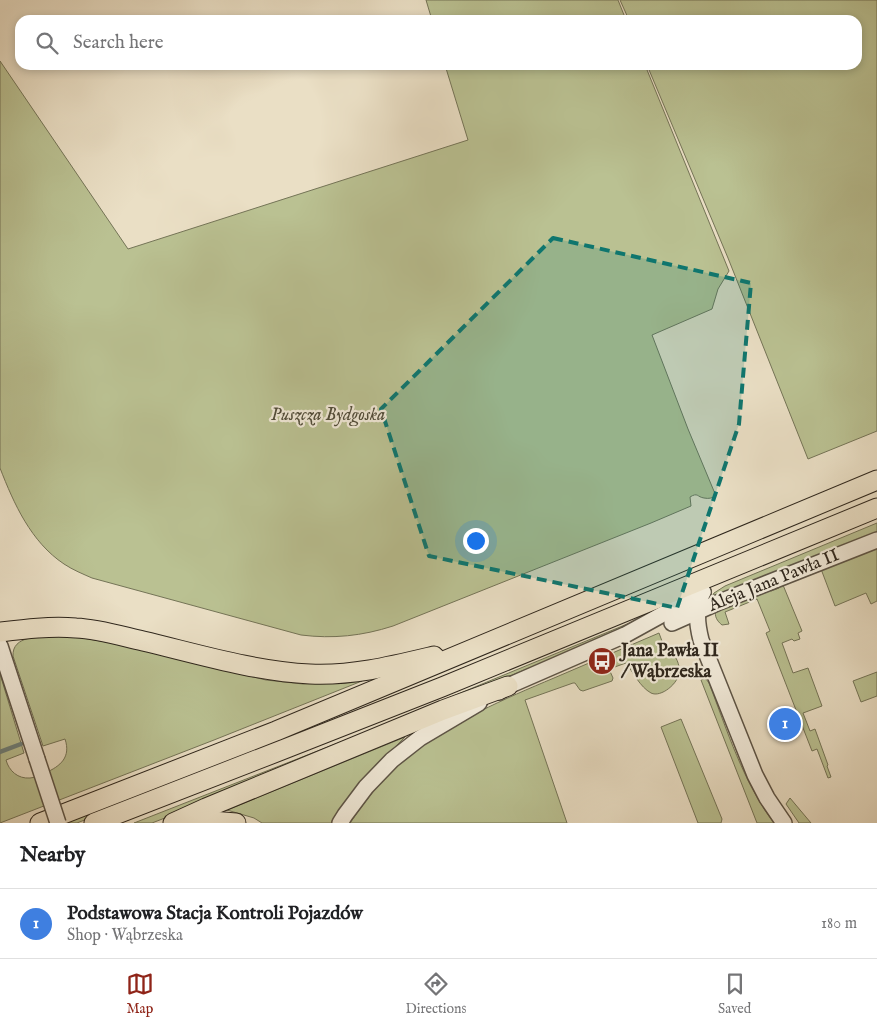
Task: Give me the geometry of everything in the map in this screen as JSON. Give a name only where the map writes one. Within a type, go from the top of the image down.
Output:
[{"type":"main road","points":[[40,823],[276,731],[877,480]]},
{"type":"main road","name":"Aleja Jana Pawła II","points":[[751,560],[877,508]]},
{"type":"main road","points":[[704,592],[751,560]]},
{"type":"main road","points":[[94,823],[433,690],[751,560]]},
{"type":"main road","points":[[0,632],[55,627],[77,628],[102,632],[248,666],[280,672],[309,674],[354,673],[484,645]]},
{"type":"main road","points":[[173,823],[443,710],[508,686]]},
{"type":"main road","points":[[197,823],[211,821],[236,823]]},
{"type":"street","name":"Aleja Jana Pawła II","points":[[672,623],[717,603],[877,540]]},
{"type":"street","points":[[704,592],[700,598],[697,612],[701,640],[755,775],[767,798],[784,823]]},
{"type":"street","points":[[340,823],[366,787],[392,760],[420,738],[508,686],[625,635],[704,592]]},
{"type":"street","points":[[655,620],[688,628],[701,640]]},
{"type":"street","points":[[0,646],[58,823]]},
{"type":"highlighted area","points":[[553,238],[751,283],[739,424],[677,608],[429,556],[381,409]]},
{"type":"green space","points":[[426,0],[618,0],[624,15],[430,15]]},
{"type":"green space","points":[[620,0],[877,0],[877,431],[808,459],[728,258],[649,70],[862,70],[862,15],[627,15]]},
{"type":"green space","name":"Puszcza Bydgoska","points":[[0,61],[128,249],[468,140],[447,70],[647,70],[729,271],[718,289],[712,309],[652,335],[716,496],[712,498],[696,495],[690,497],[691,506],[393,626],[347,636],[325,637],[301,635],[92,578],[78,572],[52,555],[33,533],[11,495],[0,468]]},
{"type":"green space","points":[[877,523],[877,536],[711,598],[714,593],[725,586]]},
{"type":"green space","points":[[877,545],[877,601],[871,604],[866,593],[835,606],[821,569]]},
{"type":"green space","points":[[778,585],[783,585],[802,631],[798,633],[800,639],[794,641],[792,639],[782,643],[793,673],[808,668],[822,706],[803,713],[810,731],[815,729],[828,765],[831,777],[828,778],[817,749],[812,751],[766,633],[770,631],[757,599],[725,612],[729,624],[722,625],[717,620],[716,610],[768,588],[771,591],[779,588]]},
{"type":"green space","points":[[637,620],[614,633],[193,807],[152,823],[134,823],[366,732]]},
{"type":"green space","points":[[659,633],[666,652],[671,651],[673,653],[679,669],[678,676],[673,685],[660,693],[655,694],[647,690],[626,663],[609,669],[613,678],[612,681],[583,691],[573,683],[525,700],[567,823],[350,823],[393,770],[426,743],[461,721],[535,686]]},
{"type":"green space","points":[[55,636],[112,643],[266,680],[303,684],[362,681],[0,823],[0,674],[24,753],[6,760],[9,768],[18,776],[34,777],[56,767],[66,756],[67,745],[65,739],[43,746],[13,656],[17,644],[22,641],[35,637]]},
{"type":"green space","points":[[877,672],[877,696],[861,702],[853,681]]},
{"type":"green space","points":[[704,679],[709,683],[729,737],[753,790],[774,823],[757,823],[701,680]]},
{"type":"green space","points":[[681,719],[722,819],[721,823],[698,823],[661,727]]},
{"type":"green space","points":[[310,726],[312,727],[310,730],[77,823],[62,823]]},
{"type":"green space","points":[[405,737],[381,761],[333,823],[262,823],[254,818],[227,810]]},
{"type":"green space","points":[[790,798],[811,823],[799,823],[786,804]]},
{"type":"waterway","points":[[0,752],[21,744]]},
{"type":"place","name":"Jana Pawła II / Wąbrzeska","points":[[602,661]]},
{"type":"place","name":"Podstawowa Stacja Kontroli Pojazdów","points":[[785,724]]}]
